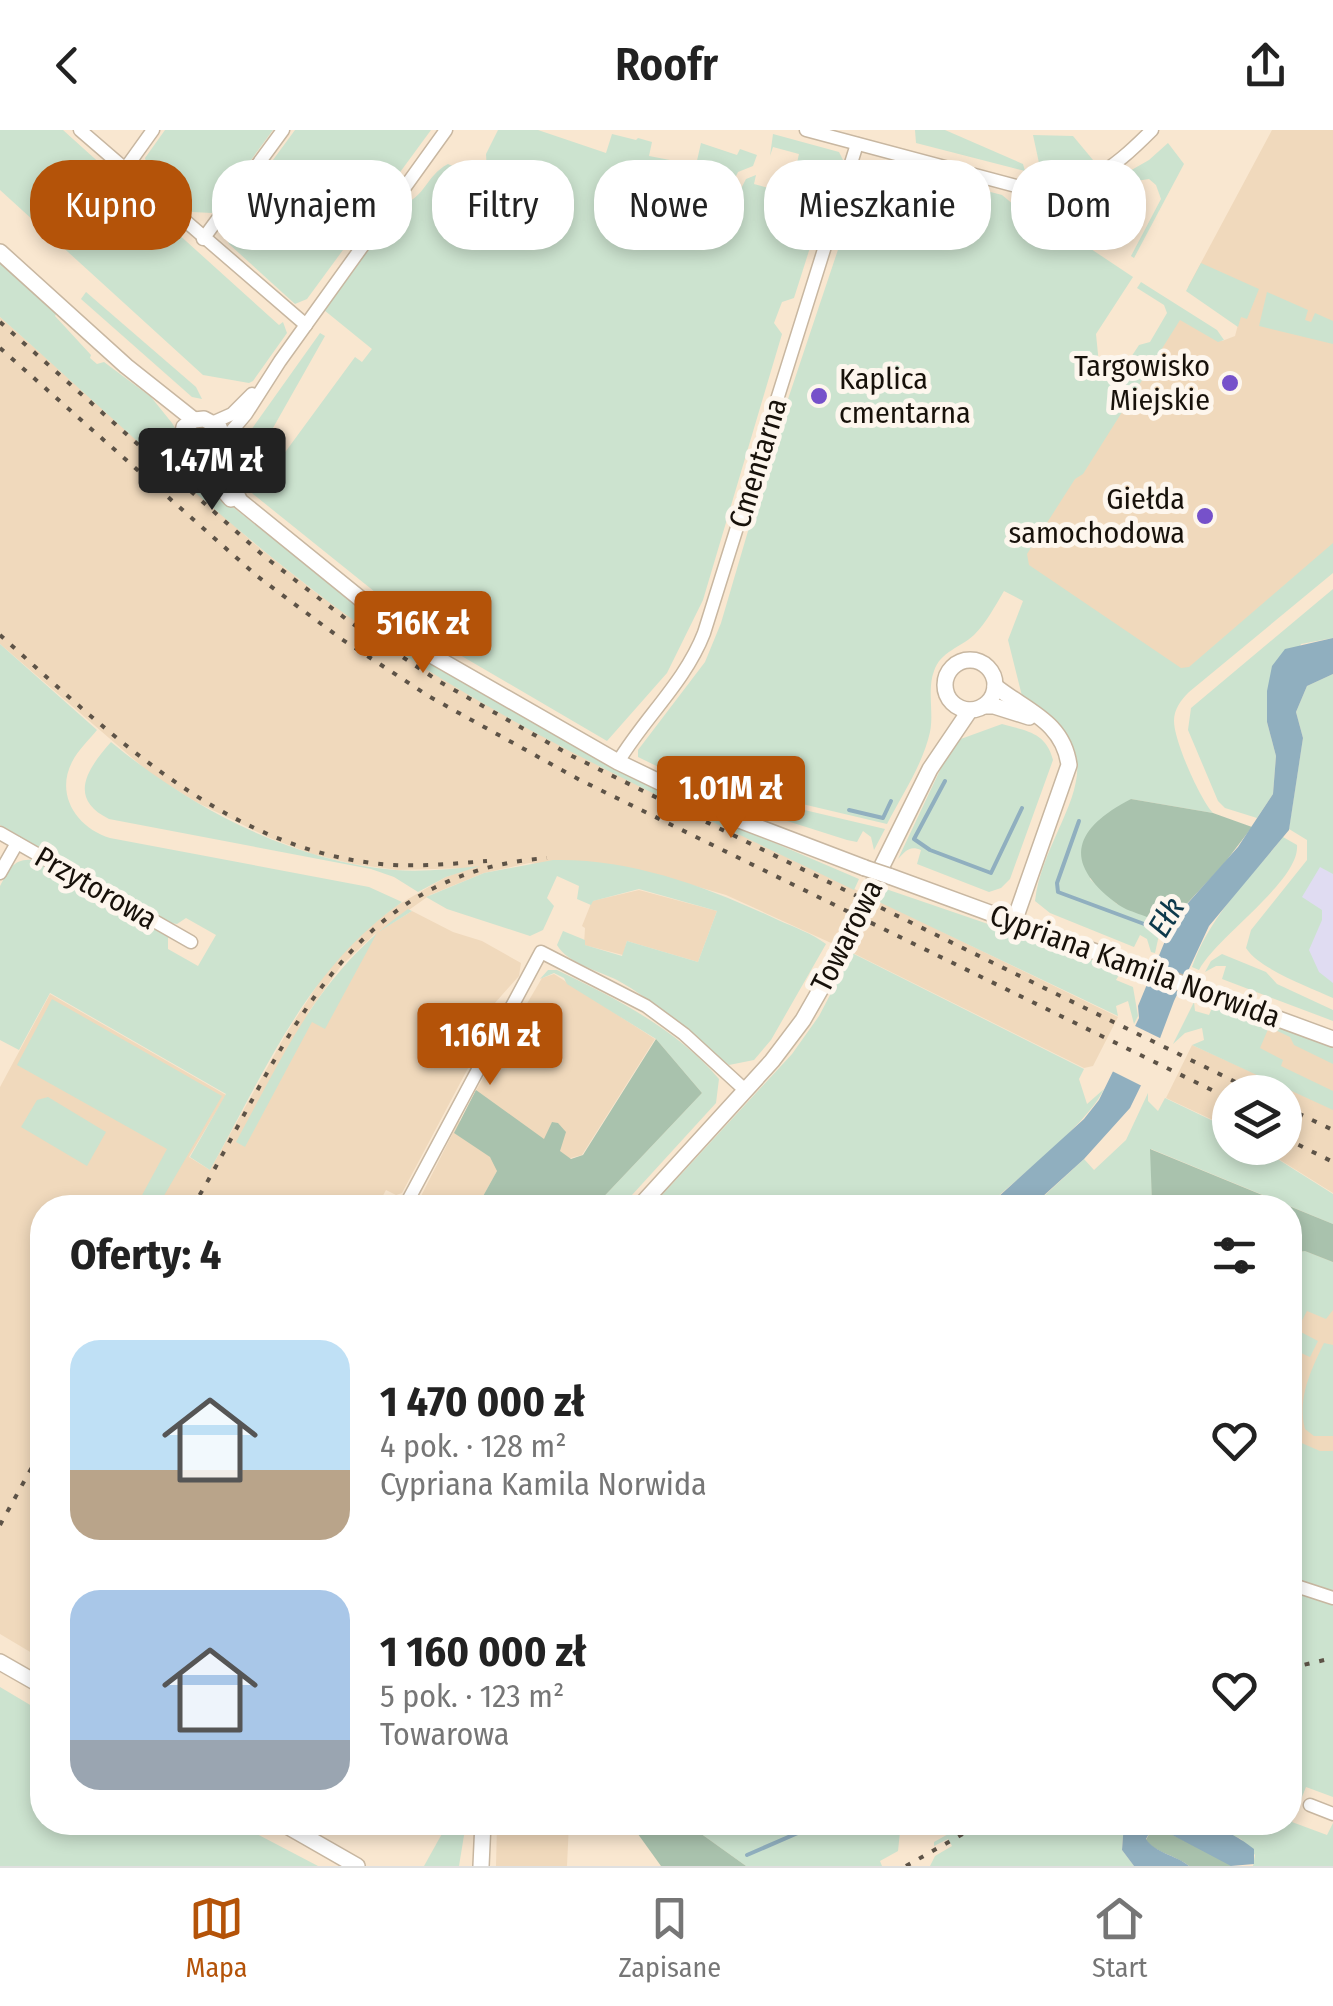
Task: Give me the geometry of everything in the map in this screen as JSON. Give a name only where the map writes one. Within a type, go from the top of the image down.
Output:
[{"type":"street","points":[[80,130],[115,160]]},
{"type":"street","points":[[131,160],[153,130]]},
{"type":"street","points":[[203,239],[283,130]]},
{"type":"street","points":[[126,366],[181,432],[183,453],[202,464],[212,461],[446,130]]},
{"type":"street","points":[[806,130],[1020,187],[1047,190],[1094,178],[1152,130]]},
{"type":"street","name":"Cmentarna","points":[[618,762],[700,645],[858,144]]},
{"type":"street","points":[[192,229],[306,325]]},
{"type":"street","points":[[0,252],[126,366],[194,420]]},
{"type":"street","points":[[181,432],[194,420],[214,422],[240,407],[280,362]]},
{"type":"street","points":[[214,422],[223,446]]},
{"type":"street","name":"Cypriana Kamila Norwida","points":[[223,446],[224,475],[259,519]]},
{"type":"street","name":"Cypriana Kamila Norwida","points":[[202,464],[227,496],[426,652],[618,762],[734,818],[1333,1039]]},
{"type":"street","points":[[977,708],[992,698],[994,675],[977,660],[962,661],[946,676],[949,698],[954,704],[977,708],[1010,710],[1055,729]]},
{"type":"street","points":[[996,686],[1055,729],[1067,750],[1068,771],[1014,922]]},
{"type":"street","name":"Towarowa","points":[[650,1195],[788,1040],[816,999],[930,769],[946,722],[949,698]]},
{"type":"street","name":"Towarowa","points":[[930,769],[977,708]]},
{"type":"street","name":"Przytorowa","points":[[0,833],[191,942]]},
{"type":"street","points":[[0,873],[17,843]]},
{"type":"street","points":[[411,1195],[542,952],[618,989],[654,1012],[745,1090]]},
{"type":"street","points":[[1302,1588],[1333,1598]]},
{"type":"street","points":[[0,1662],[30,1679]]},
{"type":"street","points":[[1310,1806],[1333,1814]]},
{"type":"street","points":[[303,1835],[357,1866]]},
{"type":"street","points":[[481,1866],[482,1835]]},
{"type":"shaded area","name":"Targowisko Miejskie","points":[[1272,130],[1333,130],[1333,556],[1185,682],[1011,565],[1173,310],[1222,341],[1235,336],[1239,321],[1188,287]]},
{"type":"shaded area","points":[[0,317],[256,545],[417,663],[573,752],[1118,1017],[1093,1066],[1084,1068],[853,953],[726,895],[664,877],[529,863],[484,873],[430,895],[378,932],[412,911],[453,932],[482,941],[521,963],[519,976],[478,1022],[470,1038],[476,1053],[402,1193],[396,1195],[386,1190],[383,1195],[30,1195],[30,1652],[0,1634],[0,1087],[50,994],[226,1095],[189,1157],[210,1170],[287,1032],[329,967],[359,935],[396,906],[446,877],[471,868],[397,870],[312,854],[196,802],[152,775],[0,644]],"holes":[[[376,933],[325,1025],[308,1013],[341,966]]]},
{"type":"shaded area","points":[[1333,834],[1333,990],[1263,954]]},
{"type":"shaded area","points":[[639,890],[717,911],[698,962],[627,941],[623,955],[584,945],[582,926],[592,901]]},
{"type":"shaded area","points":[[554,974],[655,1039],[582,1155],[567,1159],[475,1092],[542,978]]},
{"type":"shaded area","points":[[1268,1025],[1333,1054],[1333,1103],[1302,1089],[1302,1075],[1273,1075],[1249,1064]]},
{"type":"shaded area","points":[[1192,1045],[1258,1075],[1212,1075],[1212,1120],[1166,1098]]},
{"type":"shaded area","points":[[1302,1095],[1333,1109],[1333,1193],[1288,1165],[1302,1165]]},
{"type":"shaded area","points":[[459,1121],[506,1155],[484,1195],[422,1195]]},
{"type":"shaded area","points":[[1302,1213],[1333,1226],[1333,1469],[1302,1455]]},
{"type":"shaded area","points":[[497,1835],[568,1835],[567,1866],[496,1866]]},
{"type":"green space","points":[[0,130],[63,130],[96,160],[30,160],[30,217],[0,190]]},
{"type":"green space","points":[[165,130],[273,130],[251,160],[212,160],[212,213],[192,212],[192,160],[145,158]]},
{"type":"green space","points":[[295,130],[431,130],[409,160],[273,160]]},
{"type":"green space","points":[[498,130],[538,130],[606,153],[612,134],[652,142],[649,156],[670,160],[594,160],[594,250],[744,250],[744,183],[756,175],[754,184],[764,187],[764,250],[809,250],[794,298],[782,302],[774,323],[782,334],[703,600],[667,673],[607,741],[436,641],[253,494],[237,470],[251,430],[320,333],[325,336],[252,465],[266,477],[270,473],[277,477],[281,471],[275,466],[355,357],[362,362],[372,349],[324,310],[367,250],[412,250],[412,200],[432,178],[432,250],[574,250],[574,160],[486,160]]},
{"type":"green space","points":[[915,130],[945,130],[1014,160],[1011,167],[916,143]]},
{"type":"green space","points":[[773,134],[839,152],[843,160],[798,160],[799,154],[773,147],[770,156]]},
{"type":"green space","points":[[1033,135],[1073,136],[1093,160],[1038,160]]},
{"type":"green space","points":[[701,143],[737,155],[740,149],[757,155],[753,166],[744,170],[744,160],[697,160]]},
{"type":"green space","points":[[1168,143],[1184,164],[1146,235],[1146,228],[1161,199],[1156,185],[1146,179],[1149,160]]},
{"type":"green space","points":[[991,192],[1011,202],[1011,250],[1092,250],[1133,277],[1096,334],[1100,374],[1114,383],[1139,345],[1150,342],[1167,313],[1164,305],[1137,288],[1141,282],[1217,330],[1224,340],[1218,342],[1180,320],[1083,474],[1075,479],[1027,554],[1029,565],[1181,668],[1189,667],[1333,543],[1333,573],[1189,692],[1177,709],[1175,730],[1183,755],[1213,813],[1131,799],[1090,879],[1117,904],[1150,915],[1165,927],[1155,953],[1140,935],[1134,947],[1050,913],[1035,901],[1042,871],[1074,792],[1077,767],[1072,744],[1055,722],[1023,700],[1008,640],[1023,601],[1004,591],[979,630],[937,664],[931,685],[927,744],[887,824],[713,783],[708,791],[638,757],[638,750],[705,662],[721,623],[778,429],[838,250],[991,250]]},
{"type":"green space","points":[[192,246],[279,325],[283,322],[287,333],[253,381],[203,375],[66,250],[192,250]]},
{"type":"green space","points":[[236,250],[343,250],[307,299],[295,304]]},
{"type":"green space","points":[[0,261],[57,313],[55,316],[90,358],[97,364],[104,362],[151,397],[199,468],[229,504],[424,658],[606,762],[726,822],[859,879],[854,890],[524,726],[362,626],[202,499],[0,317]]},
{"type":"green space","points":[[1201,263],[1259,289],[1247,319],[1241,317],[1238,327],[1186,291]]},
{"type":"green space","points":[[86,292],[196,387],[202,399],[192,397],[81,299]]},
{"type":"green space","points":[[1267,292],[1308,310],[1305,320],[1311,322],[1315,313],[1333,321],[1333,344],[1259,326]]},
{"type":"green space","points":[[1333,589],[1333,638],[1301,644],[1267,722],[1276,756],[1273,794],[1257,818],[1225,808],[1218,801],[1188,730],[1191,708]]},
{"type":"green space","points":[[0,644],[97,730],[80,749],[67,774],[72,809],[88,827],[110,838],[369,887],[402,902],[339,958],[314,990],[270,1059],[210,1170],[190,1157],[226,1094],[50,993],[19,1050],[0,1040],[0,886],[16,863],[33,860],[164,934],[168,937],[168,949],[198,966],[216,935],[186,918],[171,923],[0,825]]},
{"type":"green space","points":[[1333,674],[1333,874],[1320,867],[1302,897],[1322,910],[1322,920],[1309,950],[1319,972],[1333,983],[1333,998],[1273,970],[1246,948],[1251,930],[1307,860],[1307,840],[1289,829],[1303,738],[1296,712],[1307,686]]},
{"type":"green space","points":[[1002,724],[1040,738],[1053,760],[1010,879],[989,892],[917,864],[921,850],[910,849],[898,859],[958,740]]},
{"type":"green space","points":[[111,742],[175,789],[281,843],[356,865],[395,870],[480,866],[446,877],[418,892],[371,869],[109,819],[88,802],[85,792],[89,772]]},
{"type":"green space","points":[[716,789],[885,829],[874,850],[871,837],[863,831],[857,842],[847,840],[749,809],[714,793]]},
{"type":"green space","points":[[1131,799],[1213,813],[1252,827],[1223,865],[1165,927],[1116,903],[1087,873],[1082,859],[1087,834],[1112,810]]},
{"type":"green space","points":[[1283,837],[1297,845],[1285,875],[1199,970],[1192,967],[1220,914]]},
{"type":"green space","points":[[553,860],[611,864],[668,877],[751,908],[826,944],[771,1040],[754,1060],[729,1065],[647,999],[576,962],[557,945],[563,931],[585,940],[585,945],[622,956],[627,941],[698,962],[717,911],[639,889],[593,901],[591,905],[577,899],[579,886],[557,876],[547,898],[554,906],[543,930],[530,936],[447,909],[426,897],[484,873]]},
{"type":"green space","points":[[883,888],[1122,970],[1116,980],[1133,987],[1138,1016],[1134,1024],[1128,1001],[1116,1006],[1118,1016],[877,901]]},
{"type":"green space","points":[[408,909],[412,911],[380,931]]},
{"type":"green space","points":[[377,934],[325,1029],[312,1022],[245,1147],[236,1142],[308,1014],[351,959]]},
{"type":"green space","points":[[852,953],[1084,1069],[1079,1079],[1087,1104],[1104,1089],[1083,1119],[1000,1195],[662,1195],[792,1054],[819,1016]]},
{"type":"green space","points":[[1222,954],[1266,972],[1277,984],[1333,1010],[1333,1021],[1222,979],[1226,966],[1205,972],[1211,961]]},
{"type":"green space","points":[[548,970],[557,970],[644,1016],[684,1045],[719,1079],[716,1103],[632,1195],[605,1195],[702,1093],[656,1039],[567,984],[564,978],[554,973],[540,979]]},
{"type":"green space","points":[[52,999],[222,1096],[164,1195],[142,1195],[167,1149],[17,1065]]},
{"type":"green space","points":[[1194,1002],[1195,1011],[1209,1015],[1214,1003],[1333,1046],[1333,1064],[1294,1045],[1290,1037],[1269,1027],[1260,1048],[1283,1060],[1281,1066],[1300,1075],[1257,1075],[1192,1045],[1204,1040],[1202,1028],[1185,1033],[1173,1044]]},
{"type":"green space","points":[[656,1039],[702,1093],[605,1195],[484,1195],[497,1171],[490,1157],[454,1133],[476,1090],[544,1139],[552,1122],[558,1123],[566,1132],[560,1151],[571,1159],[583,1155]]},
{"type":"green space","points":[[1302,1076],[1333,1091],[1333,1110],[1302,1096]]},
{"type":"green space","points":[[1148,1093],[1148,1101],[1158,1111],[1165,1098],[1212,1120],[1212,1165],[1287,1165],[1333,1194],[1333,1224],[1302,1211],[1302,1195],[1263,1195],[1151,1149],[1152,1195],[1045,1195],[1084,1159],[1094,1170],[1126,1140]]},
{"type":"green space","points":[[48,1097],[106,1132],[87,1166],[21,1127],[37,1100]]},
{"type":"green space","points":[[1150,1149],[1262,1195],[1152,1195]]},
{"type":"green space","points":[[1302,1211],[1333,1224],[1333,1262],[1302,1251]]},
{"type":"green space","points":[[1302,1251],[1333,1262],[1333,1310],[1326,1319],[1307,1311],[1302,1320]]},
{"type":"green space","points":[[1302,1333],[1318,1341],[1310,1357],[1302,1353]]},
{"type":"green space","points":[[1324,1343],[1333,1345],[1333,1436],[1314,1436],[1305,1429],[1304,1395]]},
{"type":"green space","points":[[1302,1443],[1320,1451],[1333,1451],[1333,1591],[1302,1582]]},
{"type":"green space","points":[[1302,1592],[1333,1602],[1333,1797],[1306,1787],[1302,1797]]},
{"type":"green space","points":[[0,1687],[30,1705],[30,1835],[259,1835],[318,1866],[0,1866]]},
{"type":"green space","points":[[1333,1823],[1333,1866],[1253,1866],[1255,1855],[1241,1839],[1232,1835],[1302,1835],[1302,1826],[1327,1835]]},
{"type":"green space","points":[[441,1835],[464,1835],[459,1866],[424,1866]]},
{"type":"green space","points":[[639,1835],[703,1835],[746,1866],[661,1866]]},
{"type":"green space","points":[[703,1835],[900,1835],[898,1851],[880,1861],[882,1866],[746,1866]]},
{"type":"green space","points":[[946,1835],[1123,1835],[1122,1850],[1134,1866],[930,1866],[935,1856],[952,1846],[948,1839],[934,1846]]},
{"type":"green space","points":[[1148,1835],[1173,1835],[1231,1866],[1189,1866],[1146,1840]]},
{"type":"water","points":[[1333,638],[1333,674],[1307,686],[1296,712],[1303,738],[1289,830],[1209,926],[1130,1108],[1084,1159],[1044,1195],[1000,1195],[1084,1119],[1099,1100],[1139,1018],[1138,1006],[1165,941],[1163,931],[1238,847],[1273,794],[1276,756],[1267,722],[1267,691],[1272,666],[1285,649]]},
{"type":"water","points":[[1123,1835],[1148,1835],[1146,1839],[1155,1848],[1189,1866],[1134,1866],[1122,1850]]},
{"type":"water","points":[[1172,1835],[1233,1835],[1254,1849],[1254,1864],[1231,1866]]},
{"type":"pier","points":[[1131,1024],[1166,1041],[1146,1088],[1108,1069]]},
{"type":"waterway","points":[[945,781],[914,839],[930,850],[991,873],[1022,808]]},
{"type":"waterway","points":[[849,810],[883,818],[891,801]]},
{"type":"waterway","name":"Ełk","points":[[1079,821],[1057,883],[1058,892],[1163,931]]},
{"type":"waterway","points":[[747,1855],[793,1835]]},
{"type":"railway","points":[[0,322],[265,557],[350,622],[440,682],[572,756],[1221,1075]]},
{"type":"railway","points":[[0,348],[257,576],[340,638],[430,697],[580,780],[1212,1090]]},
{"type":"railway","points":[[0,635],[125,745],[216,808],[265,833],[317,852],[372,863],[487,861]]},
{"type":"railway","points":[[199,1195],[290,1034],[326,981],[368,935],[417,898],[476,871],[547,858]]},
{"type":"railway","points":[[1302,1115],[1333,1130]]},
{"type":"railway","points":[[1302,1146],[1333,1162]]},
{"type":"railway","points":[[0,1525],[30,1471]]},
{"type":"railway","points":[[1302,1665],[1333,1658]]},
{"type":"railway","points":[[906,1866],[961,1835]]},
{"type":"place","name":"Targowisko Miejskie","points":[[1230,383]]},
{"type":"place","name":"Kaplica cmentarna","points":[[819,396]]},
{"type":"place","name":"Giełda samochodowa","points":[[1205,516]]}]
